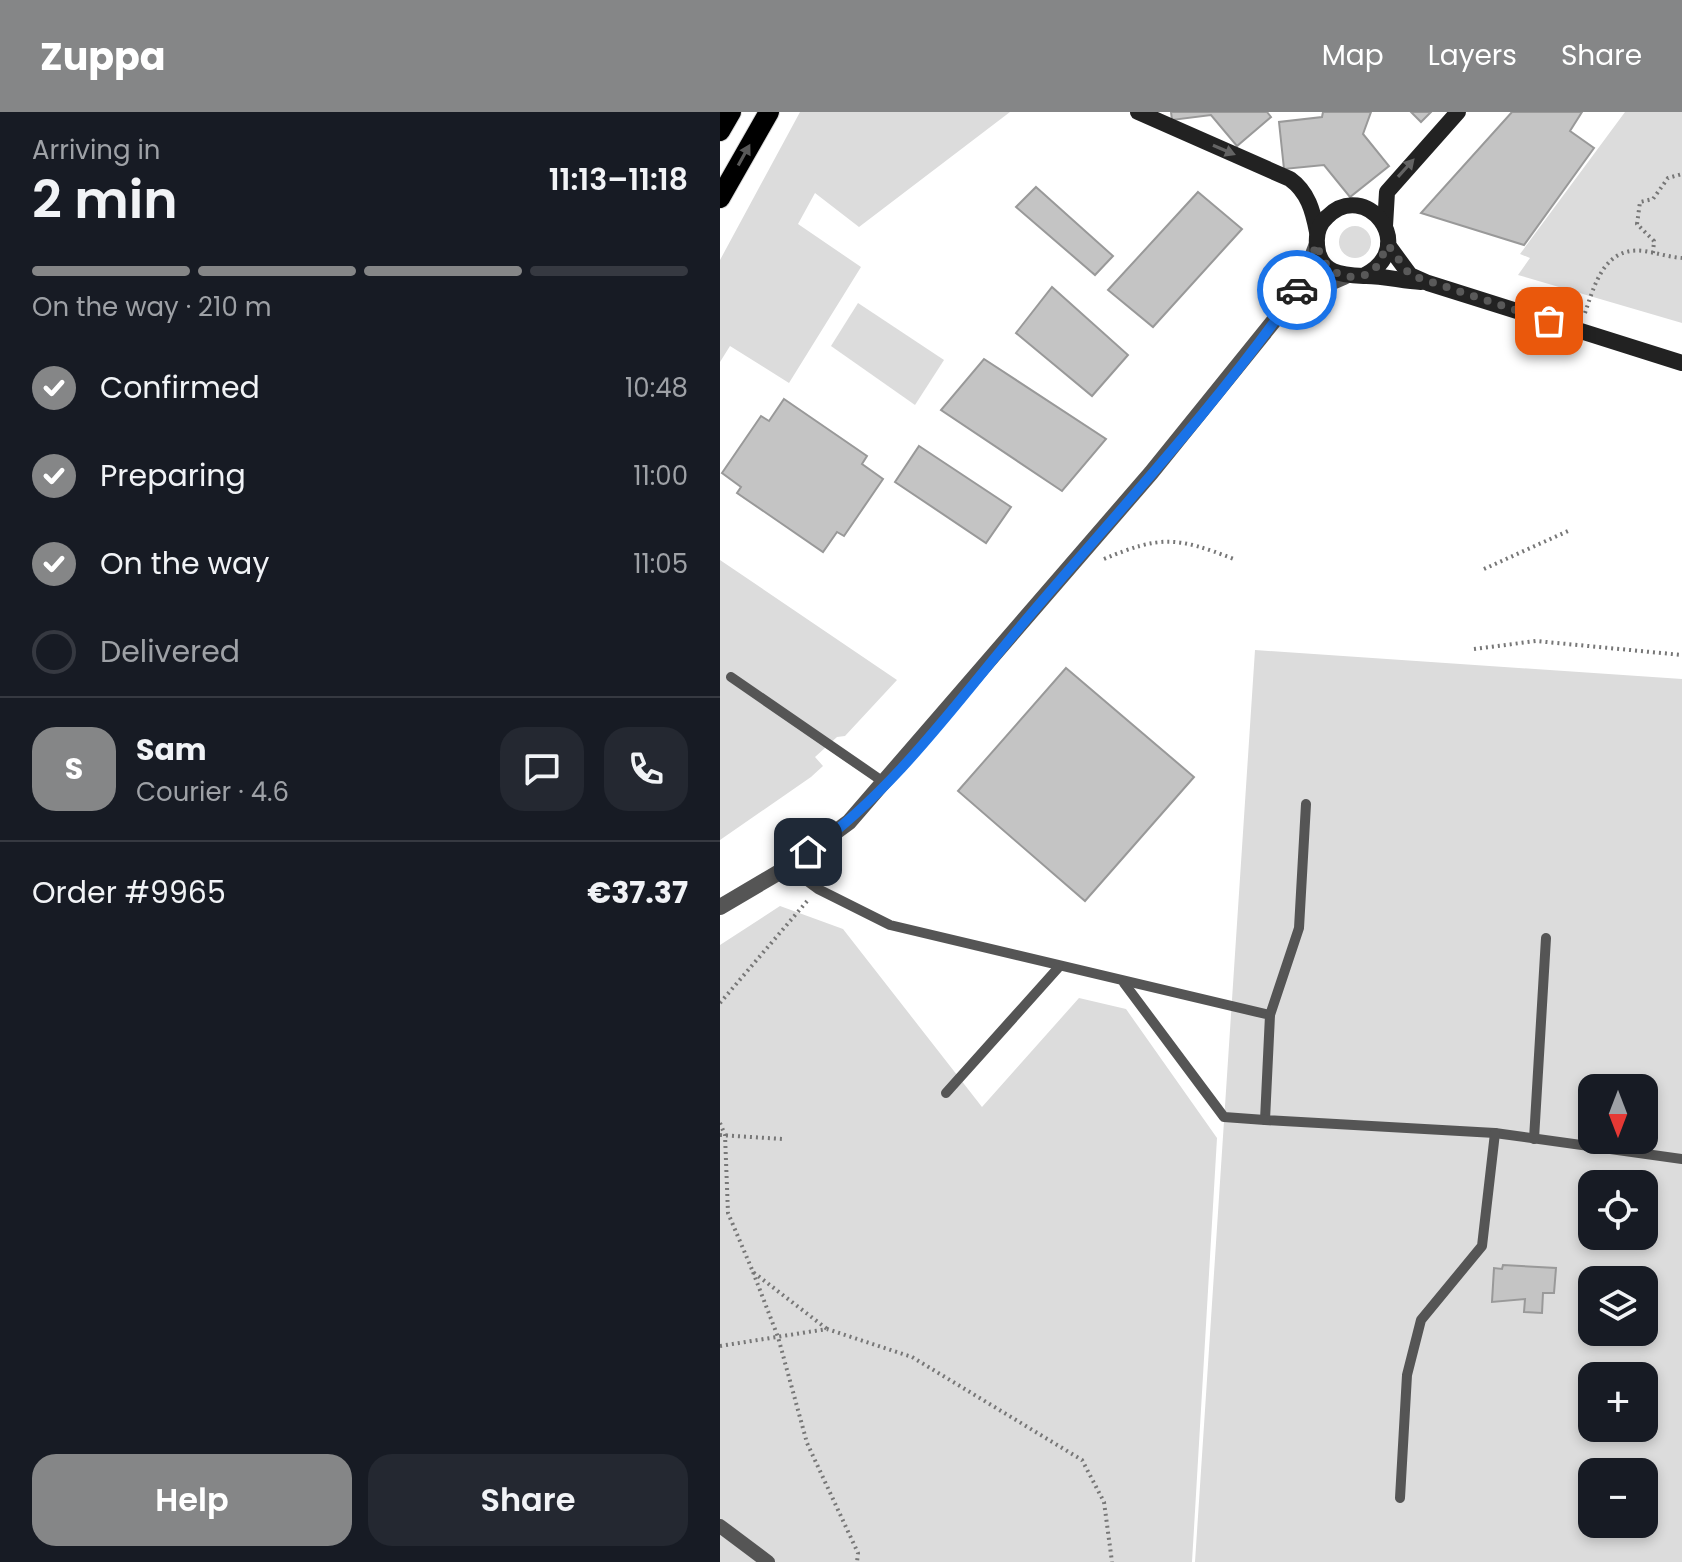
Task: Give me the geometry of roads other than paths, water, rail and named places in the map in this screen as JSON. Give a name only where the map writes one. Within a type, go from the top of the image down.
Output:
[{"type":"main road","points":[[720,131],[731,112]]},
{"type":"main road","points":[[720,198],[769,112]]},
{"type":"main road","points":[[1458,112],[1387,192],[1385,226],[1388,245],[1410,275],[1682,363]]},
{"type":"main road","points":[[1146,114],[1300,186],[1309,202],[1324,265],[1344,277],[1365,275],[1428,283]]},
{"type":"main road","points":[[1317,238],[1330,213],[1351,206],[1372,211],[1385,226]]},
{"type":"main road","points":[[1365,275],[1381,264],[1388,245]]},
{"type":"street","points":[[720,907],[788,867],[849,822],[885,783],[1151,473],[1281,312],[1301,285],[1317,238]]},
{"type":"street","points":[[1281,312],[1307,293],[1344,277]]},
{"type":"street","points":[[720,1526],[768,1562]]},
{"type":"lane","points":[[731,677],[885,783]]},
{"type":"lane","points":[[1265,1120],[1270,1015],[1299,928],[1306,804]]},
{"type":"lane","points":[[788,867],[818,889],[890,925],[1058,968],[1270,1015]]},
{"type":"lane","points":[[1534,1139],[1546,938]]},
{"type":"lane","points":[[946,1093],[1058,968]]},
{"type":"lane","points":[[1124,983],[1224,1117],[1495,1133],[1682,1159]]},
{"type":"lane","points":[[1400,1498],[1407,1375],[1421,1320],[1482,1246],[1495,1133]]}]
